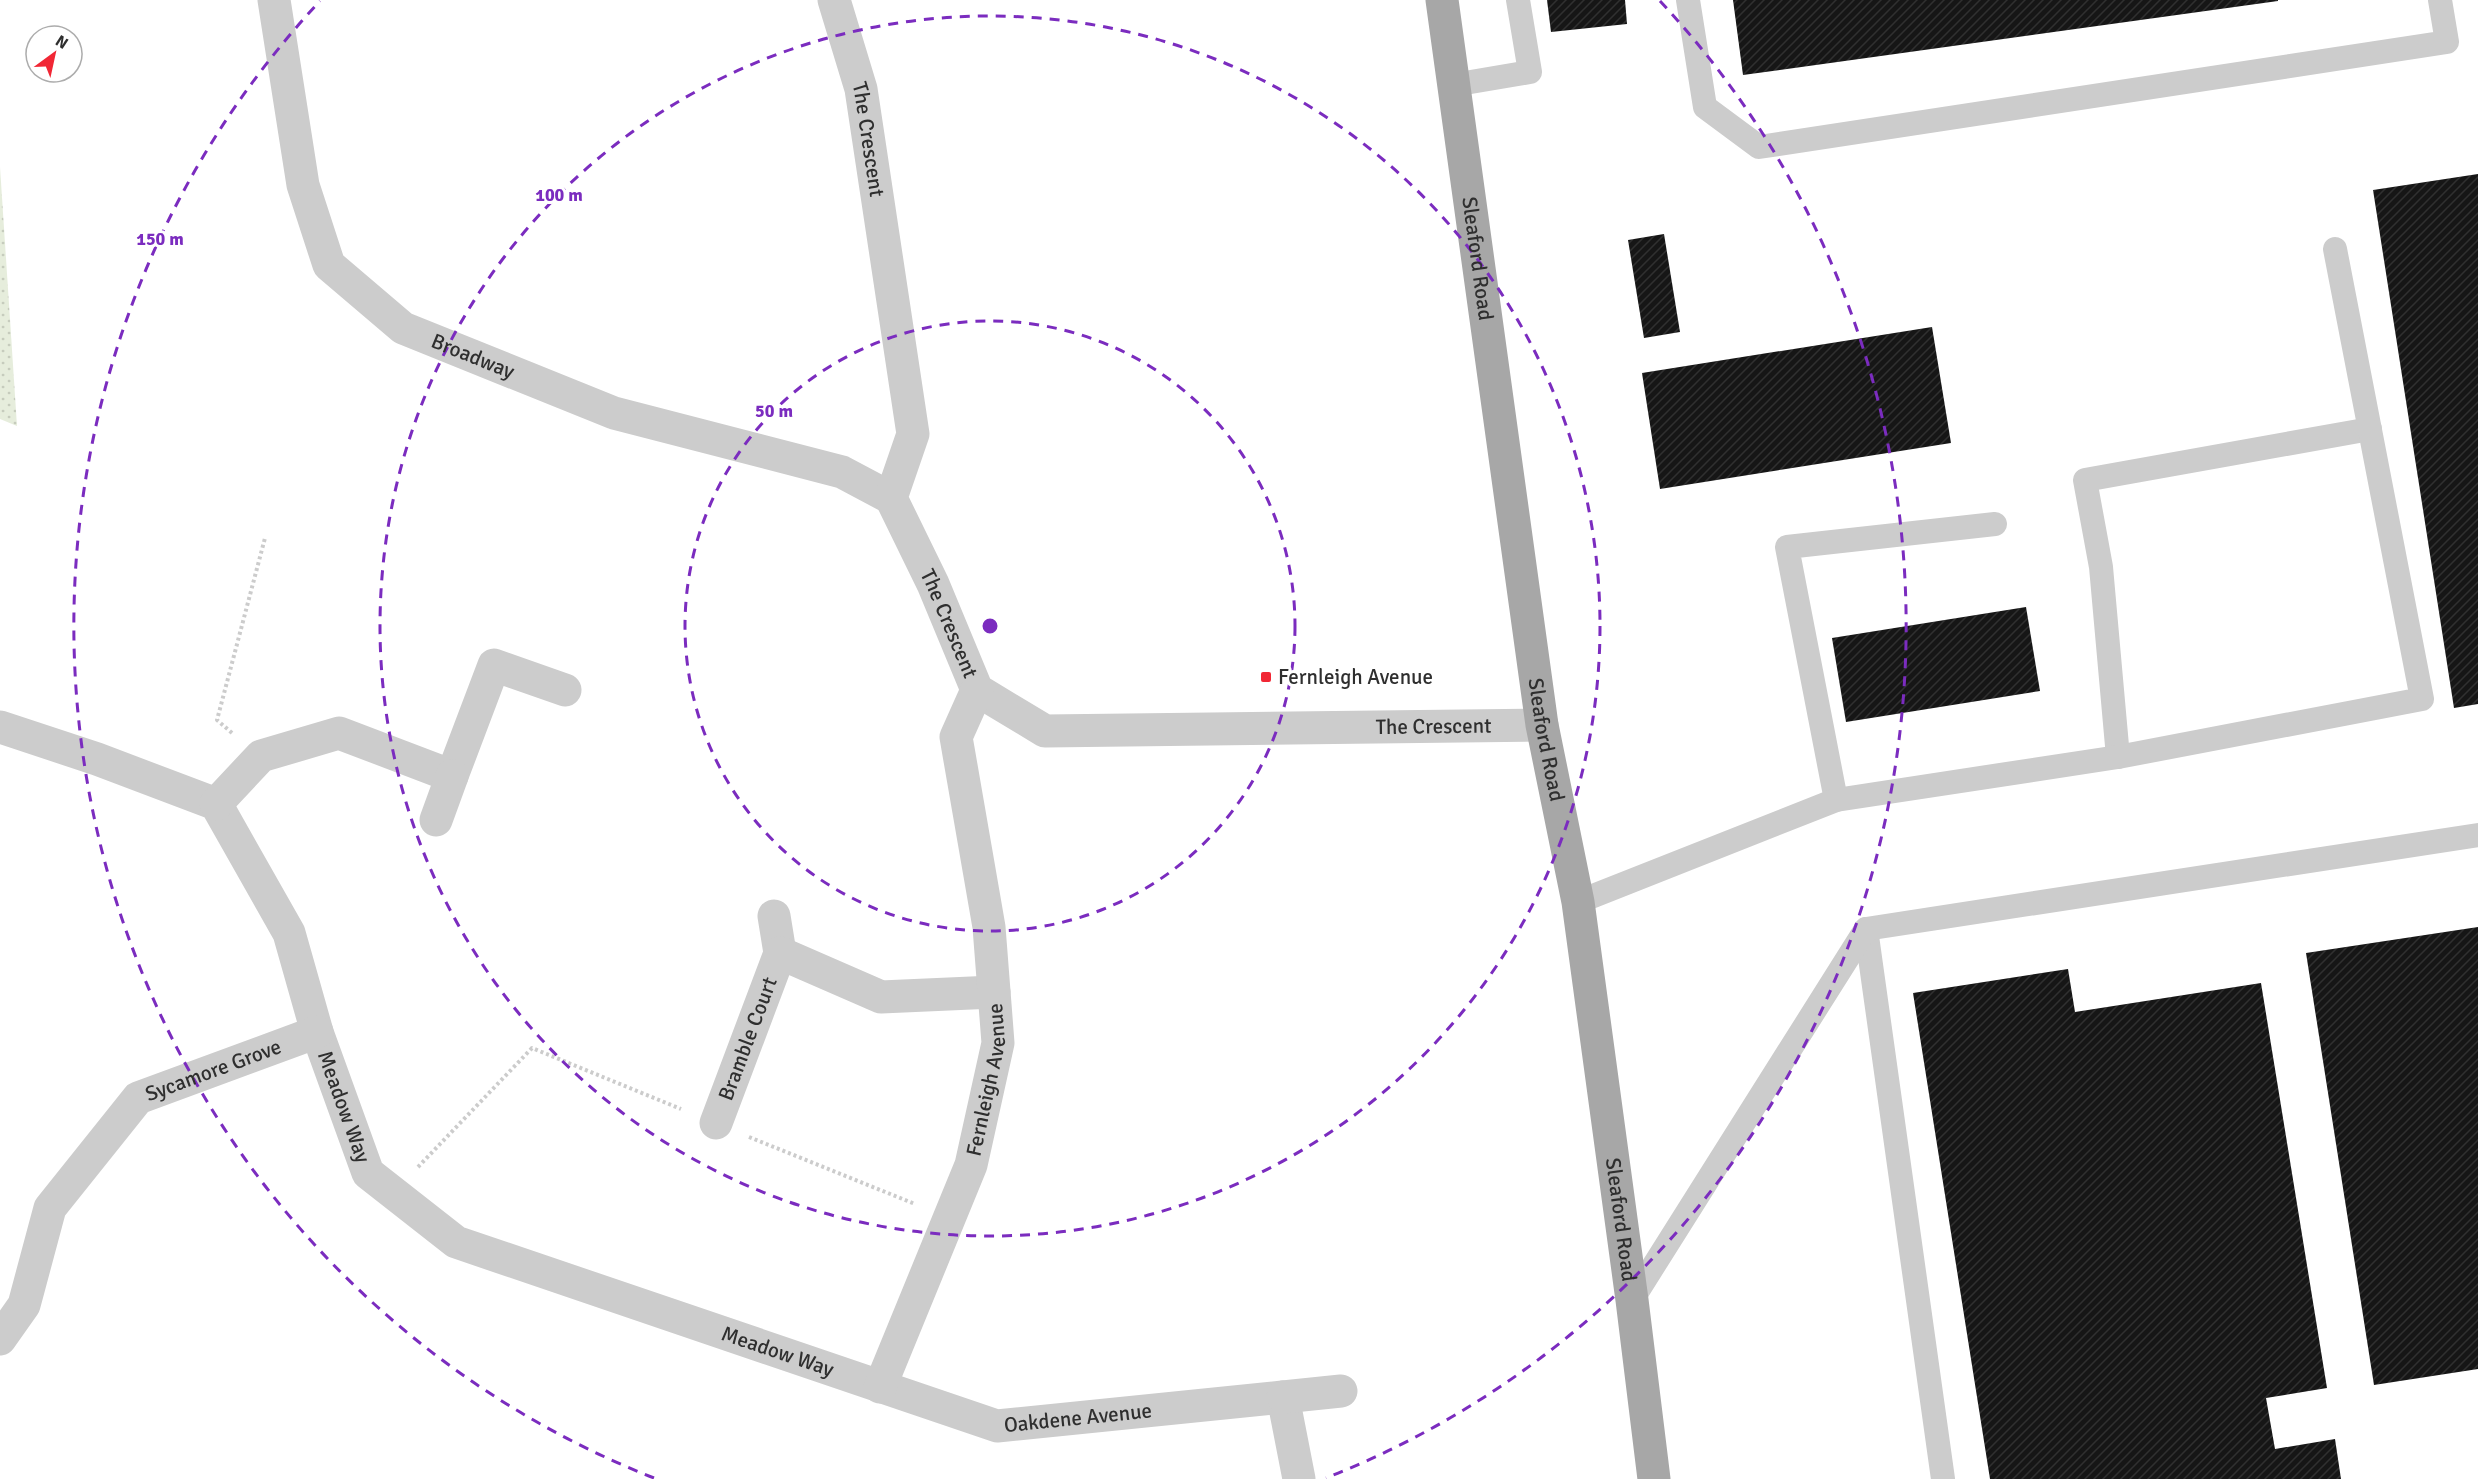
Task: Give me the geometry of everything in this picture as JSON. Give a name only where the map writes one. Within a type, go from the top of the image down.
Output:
[{"type":"main road","name":"Sleaford Road","points":[[1442,0],[1542,725],[1578,902],[1654,1479]]},
{"type":"street","name":"Broadway","points":[[274,0],[303,185],[329,265],[403,328],[614,413],[842,472],[891,498]]},
{"type":"street","name":"The Crescent","points":[[834,0],[861,89],[913,434],[891,498],[933,584],[977,690],[1045,731],[1542,725]]},
{"type":"street","points":[[436,820],[494,664],[565,690]]},
{"type":"street","name":"Fernleigh Avenue","points":[[880,1387],[971,1165],[998,1042],[989,927],[956,737],[977,690]]},
{"type":"street","points":[[0,727],[97,759],[216,804],[261,756],[339,733],[452,776]]},
{"type":"street","name":"Meadow Way","points":[[216,804],[289,933],[317,1032],[368,1173],[456,1242],[880,1387]]},
{"type":"street","name":"Bramble Court","points":[[716,1123],[780,953],[774,916]]},
{"type":"street","name":"Bramble Court","points":[[780,953],[881,997],[994,992]]},
{"type":"street","name":"Sycamore Grove","points":[[0,1339],[24,1305],[50,1208],[138,1098],[317,1032]]},
{"type":"street","name":"Oakdene Avenue","points":[[880,1387],[997,1426],[1341,1391]]},
{"type":"street","points":[[1283,1397],[1299,1479]]},
{"type":"lane","points":[[1453,85],[1530,72],[1518,0]]},
{"type":"lane","points":[[1688,0],[1705,107],[1759,147],[2447,42],[2440,0]]},
{"type":"lane","points":[[1578,902],[1836,800],[2118,757],[2422,699],[2335,249]]},
{"type":"lane","points":[[2118,757],[2101,567],[2085,480],[2370,429]]},
{"type":"lane","points":[[1836,800],[1787,547],[1995,524]]},
{"type":"lane","points":[[1632,1300],[1866,929],[2478,835]]},
{"type":"lane","points":[[1866,929],[1943,1479]]},
{"type":"path","points":[[261,756],[217,720],[265,538]]},
{"type":"path","points":[[393,1194],[532,1048],[949,1218]]},
{"type":"green space","points":[[0,167],[17,426],[0,419]]},
{"type":"building","points":[[1547,0],[1625,0],[1627,24],[1551,32]]},
{"type":"building","points":[[1733,0],[2278,0],[2278,1],[1743,75]]},
{"type":"building","points":[[2478,174],[2478,704],[2454,708],[2373,190]]},
{"type":"building","points":[[1664,234],[1680,332],[1644,338],[1628,240]]},
{"type":"building","points":[[1932,327],[1951,443],[1660,489],[1642,373]]},
{"type":"building","points":[[2026,607],[2040,691],[1846,722],[1832,638]]},
{"type":"building","points":[[2478,927],[2478,1369],[2374,1385],[2306,953]]},
{"type":"building","points":[[2068,969],[2075,1012],[2261,983],[2327,1388],[2266,1398],[2275,1449],[2335,1439],[2341,1479],[1990,1479],[1913,993]]},
{"type":"place","name":"Fernleigh Avenue","points":[[1266,677]]}]
